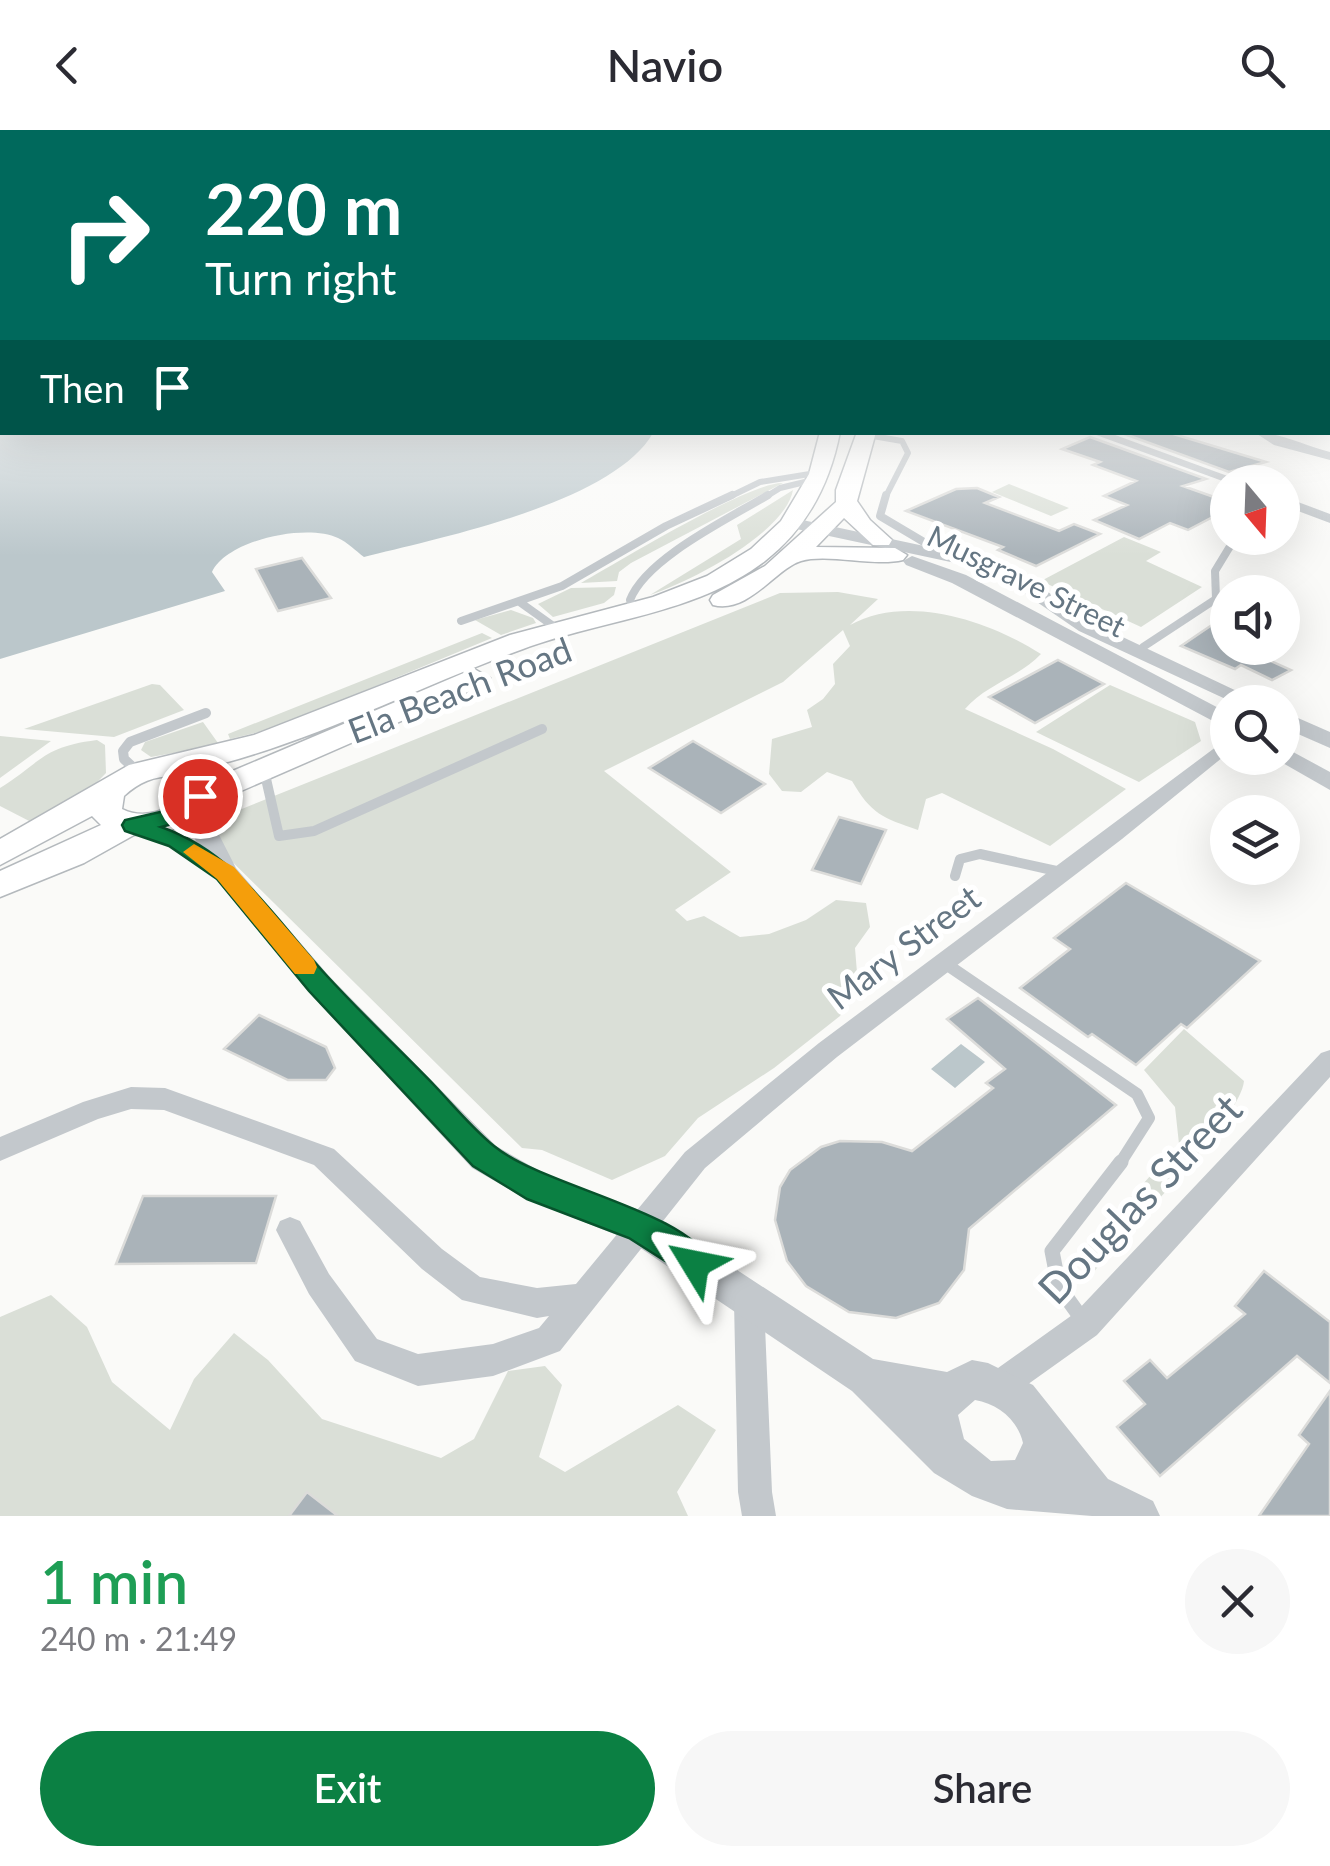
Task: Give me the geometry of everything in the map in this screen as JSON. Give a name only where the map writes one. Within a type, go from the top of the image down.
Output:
[{"type":"highway","points":[[802,535],[829,435]]},
{"type":"highway","points":[[802,535],[844,501],[867,435]]},
{"type":"highway","points":[[844,501],[859,523],[888,548]]},
{"type":"highway","points":[[802,535],[888,548]]},
{"type":"highway","name":"Ela Beach Road","points":[[138,772],[256,745],[463,660],[556,628],[713,584],[802,535]]},
{"type":"highway","name":"Ela Beach Road","points":[[0,885],[130,825],[162,822],[198,799],[542,652],[653,626],[731,596],[764,580],[802,535]]},
{"type":"highway","points":[[176,766],[197,773],[202,780],[198,799]]},
{"type":"highway","points":[[0,854],[138,772]]},
{"type":"highway","points":[[108,793],[106,813],[130,825]]},
{"type":"street","points":[[1103,435],[1210,472]]},
{"type":"street","points":[[1265,435],[1330,456]]},
{"type":"street","points":[[1300,509],[1330,516]]},
{"type":"street","name":"Musgrave Street","points":[[802,535],[946,555],[1018,581],[1086,627],[1212,685]]},
{"type":"street","name":"Musgrave Street","points":[[888,548],[959,579],[1210,712]]},
{"type":"street","points":[[1038,621],[1064,612]]},
{"type":"street","points":[[1300,727],[1330,741]]},
{"type":"street","name":"Mary Street","points":[[290,1230],[319,1284],[366,1350],[418,1370],[492,1360],[549,1340],[696,1160],[828,1050],[946,964],[1210,756]]},
{"type":"street","points":[[1300,764],[1330,782]]},
{"type":"street","points":[[198,799],[201,825],[225,873],[319,984],[484,1156],[538,1188],[640,1227],[866,1377],[975,1482],[1093,1494],[1138,1516]]},
{"type":"street","points":[[130,825],[177,840],[225,873]]},
{"type":"street","name":"Douglas Street","points":[[1002,1384],[1086,1324],[1330,1060]]},
{"type":"street","points":[[0,1150],[92,1110],[131,1098],[165,1099],[324,1158],[432,1259],[473,1290],[536,1302],[584,1298]]},
{"type":"street","points":[[750,1302],[754,1492],[759,1516]]},
{"type":"street","points":[[866,1377],[947,1392],[972,1380],[1002,1384],[1025,1403],[1040,1430],[1093,1494]]},
{"type":"street","points":[[947,1392],[937,1423],[948,1458]]},
{"type":"street","points":[[1006,1488],[1021,1483],[1040,1462],[1040,1430]]},
{"type":"lane","points":[[872,435],[902,441],[908,453],[884,498],[880,516],[946,555]]},
{"type":"lane","points":[[460,621],[562,586],[666,526],[760,482],[821,475]]},
{"type":"lane","points":[[633,608],[630,600],[635,587],[685,544],[780,488],[821,475]]},
{"type":"lane","points":[[1143,647],[1216,599],[1215,571],[1225,555]]},
{"type":"lane","points":[[521,603],[556,628]]},
{"type":"lane","points":[[138,772],[124,759],[123,750],[130,742],[206,712]]},
{"type":"lane","points":[[264,770],[280,836],[314,831],[542,729]]},
{"type":"lane","points":[[955,876],[960,859],[980,854],[1062,872]]},
{"type":"lane","points":[[946,964],[1138,1094],[1149,1118],[1140,1138],[1052,1251],[1058,1287],[1086,1324]]},
{"type":"shaded area","points":[[0,435],[651,435],[632,458],[602,479],[522,514],[364,557],[341,540],[324,534],[269,537],[220,561],[212,572],[225,591],[0,659]]},
{"type":"shaded area","points":[[783,483],[631,563],[619,572],[617,581],[581,583],[714,508]]},
{"type":"shaded area","points":[[1009,484],[1069,508],[1051,516],[992,492]]},
{"type":"shaded area","points":[[793,490],[773,523],[755,538],[712,567],[650,595],[741,539],[737,525]]},
{"type":"shaded area","points":[[1124,537],[1161,552],[1146,561],[1202,587],[1141,627],[1041,581]]},
{"type":"shaded area","points":[[616,587],[614,595],[604,603],[553,617],[538,604],[571,588]]},
{"type":"shaded area","points":[[838,592],[878,599],[850,625],[897,611],[922,611],[998,631],[1041,654],[965,709],[1053,749],[1126,789],[1050,846],[942,793],[926,799],[918,830],[879,813],[852,781],[827,772],[801,792],[782,791],[769,774],[772,739],[812,727],[807,710],[835,684],[833,664],[850,646],[843,630],[783,682],[604,771],[731,872],[675,910],[687,921],[704,916],[740,937],[769,934],[806,920],[836,900],[866,903],[870,927],[855,948],[858,985],[840,1016],[774,1068],[698,1118],[665,1156],[612,1180],[542,1150],[522,1148],[197,827],[780,593]]},
{"type":"shaded area","points":[[511,610],[533,618],[536,623],[501,635],[475,620]]},
{"type":"shaded area","points":[[482,633],[492,638],[272,729],[230,739],[228,734]]},
{"type":"shaded area","points":[[152,684],[160,685],[184,710],[114,737],[24,729]]},
{"type":"shaded area","points":[[1110,685],[1195,722],[1201,741],[1139,782],[1036,732]]},
{"type":"shaded area","points":[[203,722],[218,743],[213,746],[151,757],[141,750],[145,742]]},
{"type":"shaded area","points":[[0,736],[51,741],[0,778]]},
{"type":"shaded area","points":[[97,740],[105,745],[106,773],[77,803],[35,824],[0,806],[0,788],[44,756]]},
{"type":"shaded area","points":[[1184,1029],[1244,1081],[1238,1099],[1203,1148],[1094,1272],[1078,1265],[1078,1256],[1179,1144],[1175,1107],[1144,1070]]},
{"type":"shaded area","points":[[961,1044],[985,1062],[955,1088],[931,1069]]},
{"type":"shaded area","points":[[51,1295],[87,1327],[112,1382],[170,1430],[194,1379],[234,1333],[268,1360],[322,1419],[441,1458],[474,1439],[508,1371],[545,1366],[562,1385],[539,1457],[565,1472],[678,1405],[716,1430],[677,1492],[688,1516],[0,1516],[0,1317]]},
{"type":"building","points":[[1127,435],[1177,435],[1266,462],[1210,465]]},
{"type":"building","points":[[1090,437],[1206,479],[1183,486],[1210,496],[1210,518],[1188,530],[1170,523],[1139,539],[1094,520],[1127,505],[1104,496],[1136,481],[1093,465],[1100,462],[1062,449]]},
{"type":"building","points":[[977,488],[999,497],[985,503],[1059,531],[1074,524],[1100,534],[1036,566],[998,550],[1003,547],[906,511],[956,489]]},
{"type":"building","points":[[302,558],[331,598],[278,611],[256,569]]},
{"type":"building","points":[[1210,626],[1210,658],[1181,646]]},
{"type":"building","points":[[1058,660],[1104,684],[1035,723],[989,697]]},
{"type":"building","points":[[1241,665],[1280,665],[1291,670],[1272,680]]},
{"type":"building","points":[[693,741],[765,784],[721,813],[649,768]]},
{"type":"building","points":[[839,817],[886,830],[861,884],[812,870]]},
{"type":"building","points":[[1126,883],[1260,961],[1187,1028],[1181,1024],[1136,1065],[1092,1034],[1088,1037],[1020,988],[1070,949],[1054,938]]},
{"type":"building","points":[[978,998],[1116,1105],[969,1229],[964,1270],[939,1303],[896,1318],[849,1312],[806,1286],[787,1261],[775,1220],[780,1187],[790,1170],[821,1147],[840,1141],[882,1142],[912,1151],[993,1088],[986,1083],[1005,1069],[947,1019]]},
{"type":"building","points":[[259,1015],[326,1047],[335,1068],[326,1080],[288,1080],[224,1049]]},
{"type":"building","points":[[143,1196],[276,1196],[256,1263],[116,1264]]},
{"type":"building","points":[[1264,1271],[1330,1322],[1330,1383],[1297,1356],[1160,1476],[1117,1427],[1145,1404],[1124,1381],[1150,1360],[1167,1378],[1245,1314],[1235,1306]]},
{"type":"building","points":[[1330,1391],[1330,1516],[1259,1516],[1309,1444],[1299,1435]]},
{"type":"building","points":[[307,1492],[338,1516],[289,1516]]},
{"type":"slow traffic","points":[[194,852],[225,873],[304,967]]},
{"type":"route","points":[[200,796],[176,816],[134,825],[177,840],[225,873],[319,984],[484,1156],[538,1188],[640,1227],[695,1264]]}]
